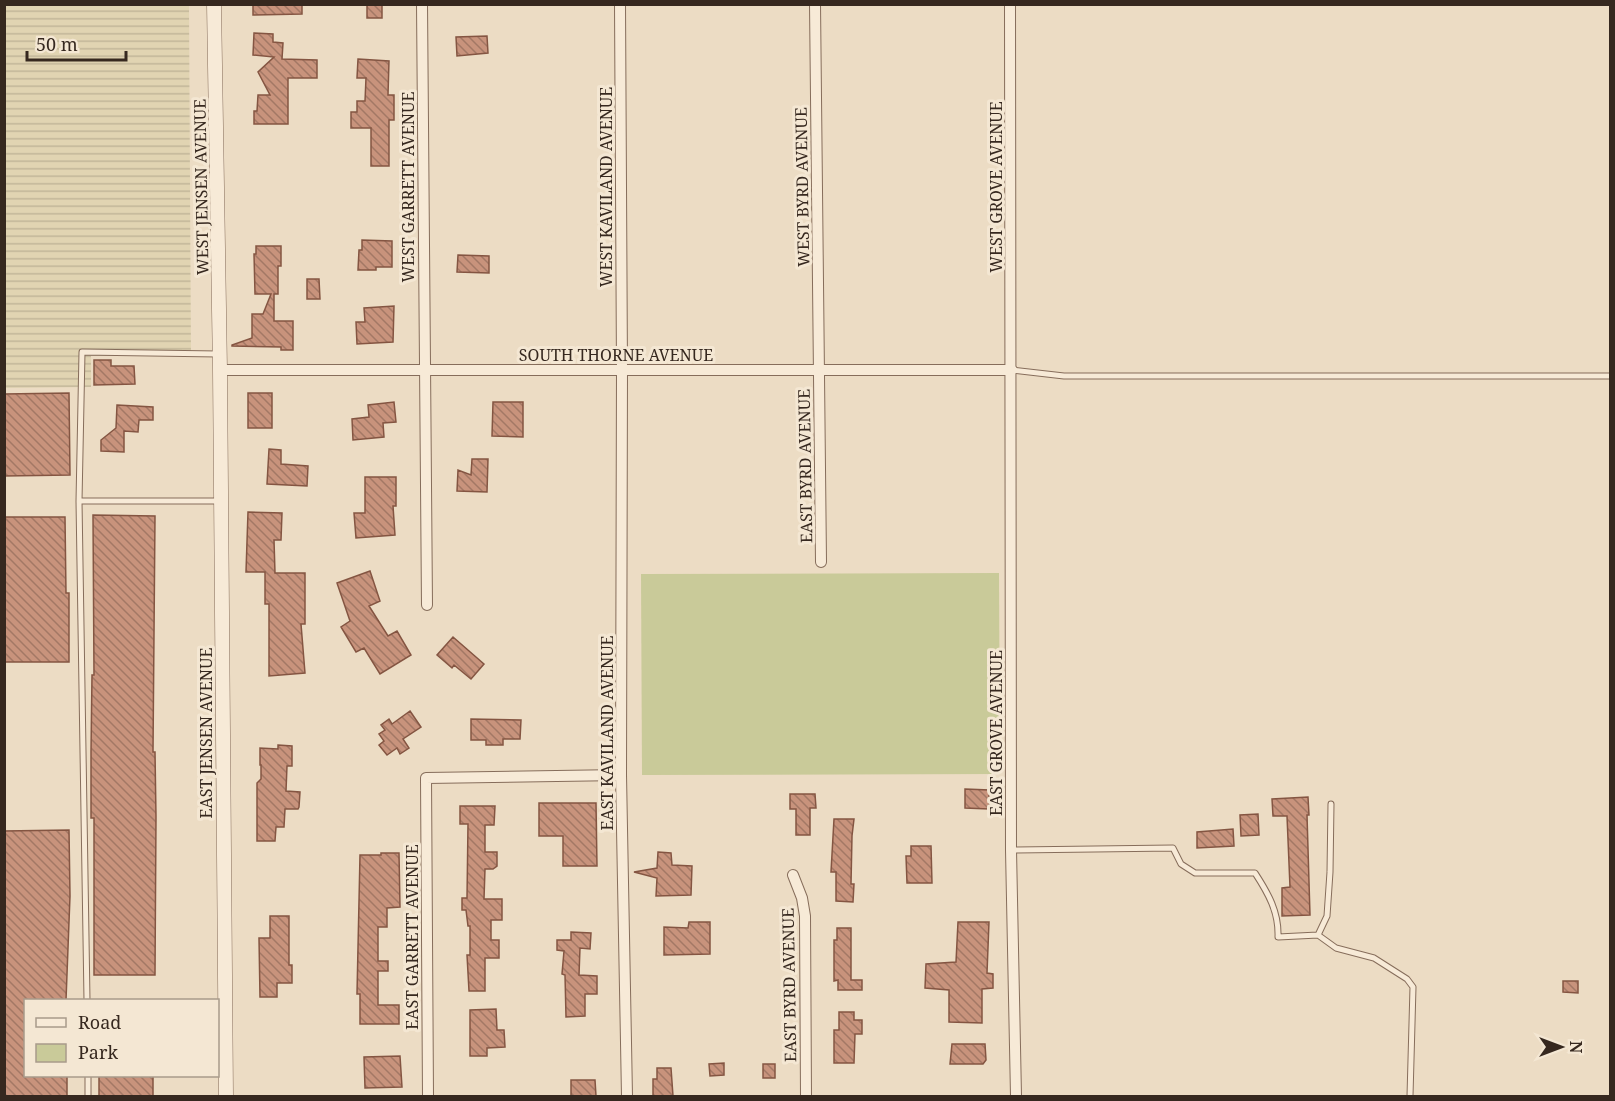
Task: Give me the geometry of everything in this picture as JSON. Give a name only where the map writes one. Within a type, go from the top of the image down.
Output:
[{"type":"street","name":"WEST JENSEN AVENUE","points":[[214,4],[220,370]]},
{"type":"street","name":"WEST GARRETT AVENUE","points":[[422,4],[424,370]]},
{"type":"street","name":"WEST KAVILAND AVENUE","points":[[620,4],[622,370]]},
{"type":"street","name":"WEST BYRD AVENUE","points":[[815,4],[819,370]]},
{"type":"street","name":"WEST GROVE AVENUE","points":[[1010,4],[1012,370]]},
{"type":"street","name":"SOUTH THORNE AVENUE","points":[[220,370],[1012,370]]},
{"type":"street","name":"EAST JENSEN AVENUE","points":[[220,370],[226,1096]]},
{"type":"street","points":[[424,370],[427,605]]},
{"type":"street","name":"EAST KAVILAND AVENUE","points":[[622,370],[621,775],[627,1096]]},
{"type":"street","name":"EAST BYRD AVENUE","points":[[819,370],[821,562]]},
{"type":"street","name":"EAST GROVE AVENUE","points":[[1012,370],[1011,850],[1016,1096]]},
{"type":"street","name":"EAST GARRETT AVENUE","points":[[428,1096],[426,778],[621,775]]},
{"type":"street","name":"EAST BYRD AVENUE","points":[[793,875],[802,898],[805,916],[806,1096]]},
{"type":"lane","points":[[87,999],[79,501],[82,352],[220,354]]},
{"type":"lane","points":[[1012,370],[1064,376],[1611,376]]},
{"type":"lane","points":[[79,501],[221,501]]},
{"type":"lane","points":[[1318,935],[1327,916],[1331,804]]},
{"type":"lane","points":[[1011,850],[1173,848],[1181,864],[1196,873],[1255,873],[1270,896],[1278,924],[1278,937],[1318,935],[1336,948],[1374,958],[1407,979],[1413,987],[1410,1096]]},
{"type":"lane","points":[[88,1077],[88,1096]]},
{"type":"shaded area","points":[[4,5],[189,5],[191,356],[91,356],[91,387],[5,388]]},
{"type":"green space","points":[[999,573],[1000,774],[642,775],[641,574]]},
{"type":"building","points":[[253,4],[302,4],[302,14],[253,15]]},
{"type":"building","points":[[367,4],[382,4],[382,18],[367,18]]},
{"type":"building","points":[[254,33],[273,34],[273,42],[283,43],[282,59],[317,60],[317,78],[288,78],[288,124],[254,124],[258,95],[270,95],[258,72],[274,57],[253,55]]},
{"type":"building","points":[[487,36],[488,53],[457,56],[456,37]]},
{"type":"building","points":[[358,59],[389,61],[388,95],[394,95],[394,120],[389,120],[389,166],[371,166],[371,128],[351,128],[351,112],[357,112],[357,101],[365,101],[366,78],[357,78]]},
{"type":"building","points":[[362,240],[392,241],[392,267],[358,270]]},
{"type":"building","points":[[256,246],[281,246],[278,294],[274,294],[274,321],[293,321],[293,350],[281,350],[281,347],[232,346],[252,338],[252,314],[263,314],[271,294],[255,294],[254,254],[256,254]]},
{"type":"building","points":[[458,255],[489,256],[489,273],[457,272]]},
{"type":"building","points":[[307,279],[319,279],[320,299],[307,299]]},
{"type":"building","points":[[394,306],[393,342],[357,344],[356,322],[365,322],[364,308]]},
{"type":"building","points":[[94,360],[111,360],[111,366],[134,366],[135,384],[94,385]]},
{"type":"building","points":[[69,393],[70,475],[4,476],[4,394]]},
{"type":"building","points":[[248,393],[272,393],[272,428],[248,428]]},
{"type":"building","points":[[394,402],[396,422],[383,423],[384,437],[353,440],[352,419],[369,417],[368,405]]},
{"type":"building","points":[[493,402],[523,402],[523,437],[492,436]]},
{"type":"building","points":[[117,405],[153,407],[153,420],[139,420],[138,432],[124,431],[124,452],[101,451],[101,440],[116,428]]},
{"type":"building","points":[[269,449],[281,450],[281,464],[308,466],[307,486],[267,484]]},
{"type":"building","points":[[472,459],[488,459],[487,492],[457,491],[458,470],[471,475]]},
{"type":"building","points":[[365,477],[396,477],[396,506],[393,506],[395,535],[356,538],[354,513],[365,513]]},
{"type":"building","points":[[248,512],[282,513],[281,540],[274,540],[275,573],[305,573],[305,624],[301,624],[305,673],[269,676],[269,604],[265,604],[265,572],[246,572]]},
{"type":"building","points":[[93,515],[155,516],[153,752],[155,752],[156,817],[155,975],[94,975],[94,818],[91,818],[92,675],[94,675]]},
{"type":"building","points":[[4,517],[65,517],[66,593],[69,593],[69,662],[4,662]]},
{"type":"building","points":[[370,571],[380,601],[369,606],[388,636],[397,631],[411,655],[380,674],[364,648],[356,652],[341,627],[350,621],[337,583]]},
{"type":"building","points":[[453,637],[484,664],[471,679],[454,665],[452,668],[437,655]]},
{"type":"building","points":[[410,711],[421,727],[403,739],[409,748],[400,754],[397,748],[387,755],[379,745],[384,741],[379,734],[385,730],[381,725],[389,719],[392,724]]},
{"type":"building","points":[[471,719],[521,720],[520,739],[503,739],[503,745],[486,745],[486,740],[471,740]]},
{"type":"building","points":[[278,745],[292,746],[292,766],[287,766],[286,791],[300,792],[299,807],[298,809],[285,809],[284,827],[276,827],[275,841],[257,841],[257,783],[261,779],[260,748],[278,749]]},
{"type":"building","points":[[965,789],[989,790],[989,809],[965,808]]},
{"type":"building","points":[[790,794],[815,794],[816,808],[810,808],[810,835],[796,835],[796,809],[790,809]]},
{"type":"building","points":[[1308,797],[1310,915],[1282,916],[1282,888],[1290,887],[1287,816],[1273,816],[1272,799]]},
{"type":"building","points":[[539,803],[596,803],[597,866],[563,866],[563,836],[539,836]]},
{"type":"building","points":[[460,806],[495,806],[494,825],[485,825],[485,852],[497,852],[497,866],[493,869],[485,869],[484,899],[502,899],[502,920],[491,920],[491,940],[499,940],[499,958],[485,958],[485,991],[469,991],[467,955],[470,955],[470,926],[468,926],[466,910],[462,910],[462,898],[467,898],[468,824],[460,824]]},
{"type":"building","points":[[1258,814],[1259,835],[1241,836],[1240,815]]},
{"type":"building","points":[[834,819],[854,819],[851,884],[854,884],[853,902],[836,901],[836,872],[831,872]]},
{"type":"building","points":[[1233,829],[1234,846],[1197,848],[1197,832]]},
{"type":"building","points":[[69,830],[70,896],[66,999],[24,999],[24,1077],[67,1077],[67,1096],[4,1096],[4,831]]},
{"type":"building","points":[[911,846],[931,846],[932,883],[907,883],[906,856],[911,856]]},
{"type":"building","points":[[658,852],[671,853],[672,865],[692,866],[691,895],[656,896],[657,878],[634,872],[657,868]]},
{"type":"building","points":[[381,853],[399,853],[400,907],[387,908],[387,927],[378,927],[378,961],[388,961],[388,971],[378,971],[378,1005],[399,1005],[399,1024],[360,1024],[360,994],[357,994],[360,855],[381,855]]},
{"type":"building","points":[[270,916],[289,916],[289,965],[292,965],[292,983],[277,983],[277,997],[260,997],[259,938],[270,938]]},
{"type":"building","points":[[689,922],[710,922],[710,954],[664,955],[664,927],[688,928]]},
{"type":"building","points":[[958,922],[989,922],[987,973],[993,974],[993,988],[982,989],[982,1023],[949,1022],[949,990],[925,988],[926,964],[956,962]]},
{"type":"building","points":[[837,928],[851,928],[851,980],[862,980],[862,990],[838,990],[838,980],[834,981],[834,940],[837,940]]},
{"type":"building","points":[[571,932],[591,933],[590,949],[580,948],[579,975],[597,976],[597,994],[585,994],[585,1016],[566,1017],[565,975],[562,974],[564,951],[557,950],[557,940],[571,940]]},
{"type":"building","points":[[1563,981],[1578,981],[1578,993],[1563,992]]},
{"type":"building","points":[[496,1009],[497,1030],[504,1030],[505,1047],[487,1048],[487,1056],[470,1056],[470,1010]]},
{"type":"building","points":[[839,1012],[854,1012],[854,1020],[862,1020],[862,1034],[855,1034],[854,1063],[834,1063],[834,1030],[839,1030]]},
{"type":"building","points":[[952,1044],[985,1044],[986,1060],[983,1064],[950,1064]]},
{"type":"building","points":[[400,1056],[402,1087],[365,1088],[364,1057]]},
{"type":"building","points":[[724,1063],[724,1075],[710,1076],[709,1064]]},
{"type":"building","points":[[763,1064],[775,1064],[775,1078],[763,1078]]},
{"type":"building","points":[[657,1068],[671,1068],[673,1096],[653,1096],[653,1079],[657,1079]]},
{"type":"building","points":[[99,1077],[153,1077],[153,1096],[99,1096]]},
{"type":"building","points":[[571,1080],[595,1080],[596,1096],[571,1096]]}]
